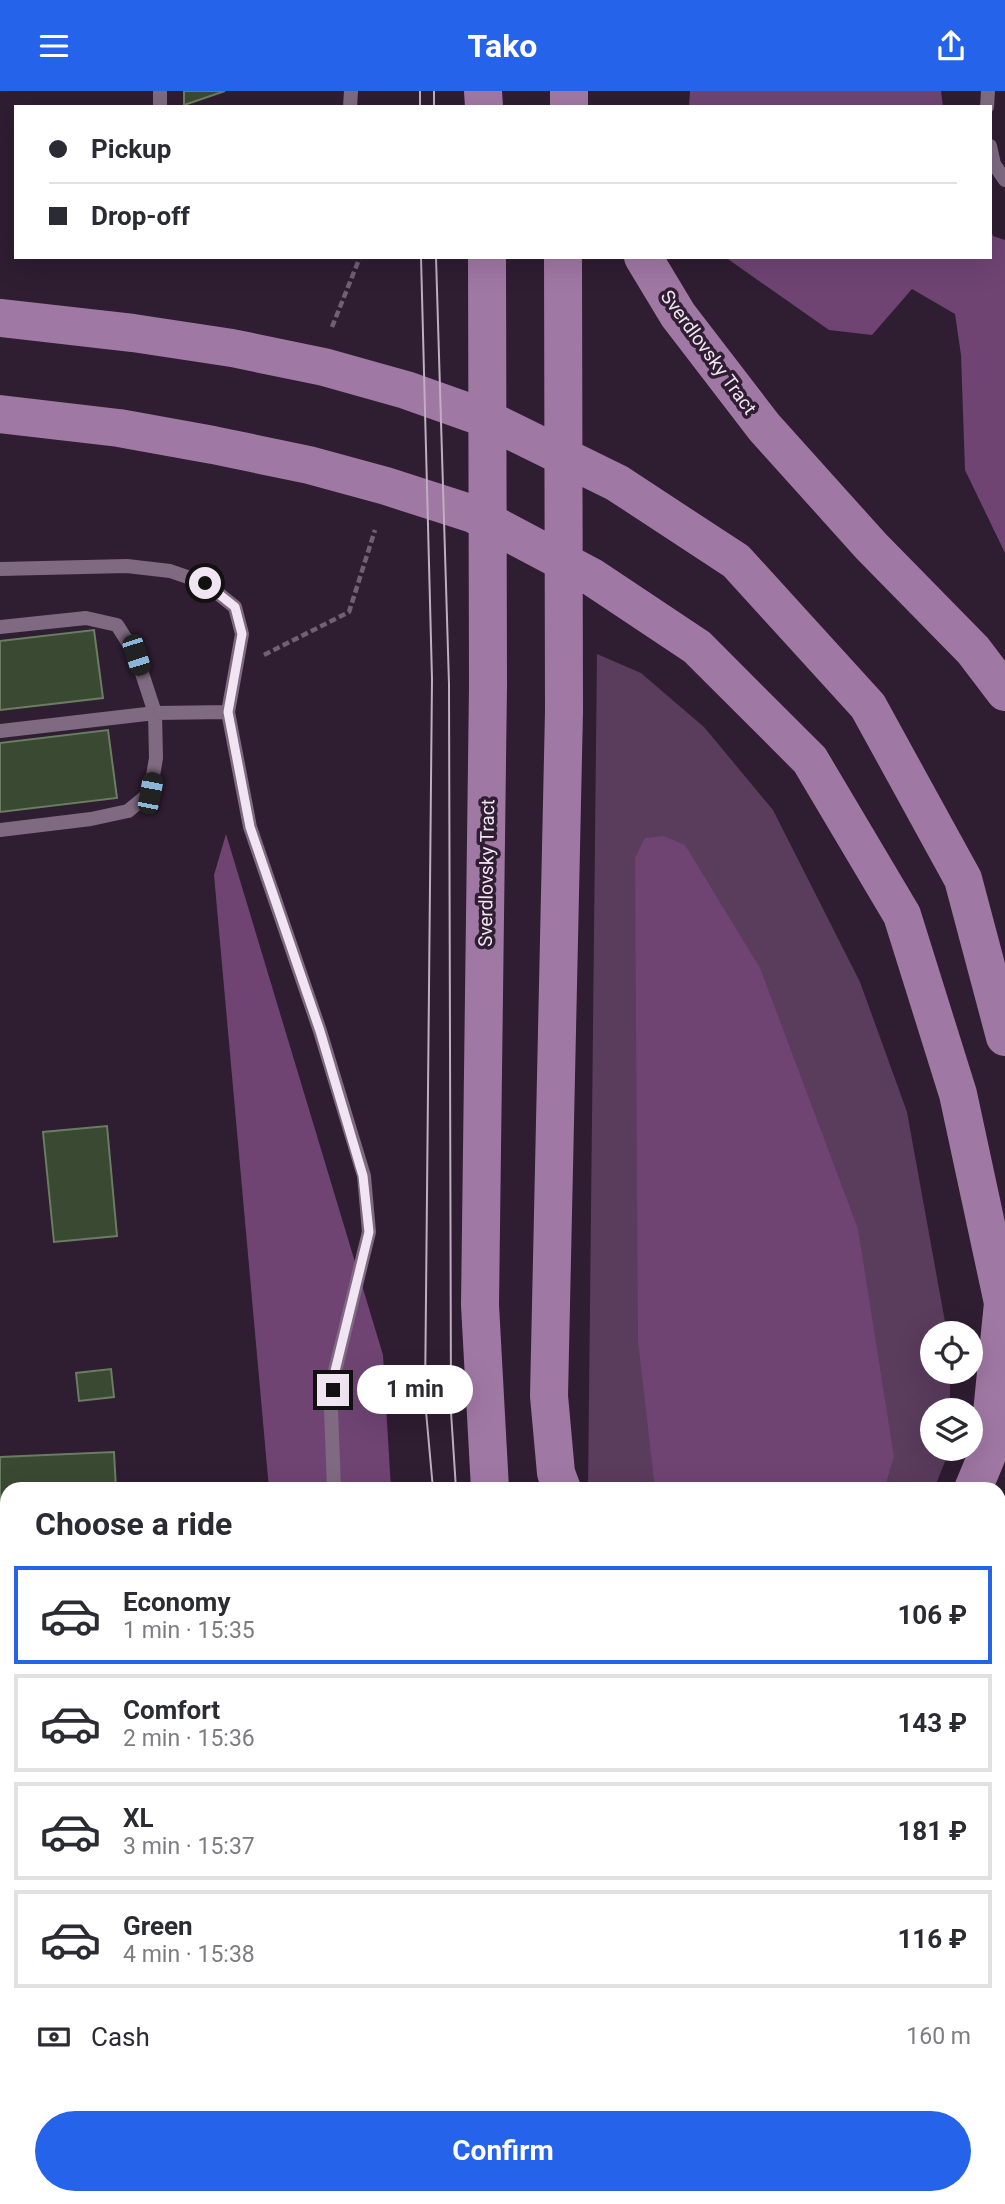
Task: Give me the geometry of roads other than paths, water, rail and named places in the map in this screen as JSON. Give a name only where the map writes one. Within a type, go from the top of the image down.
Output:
[{"type":"main road","name":"Sverdlovsky Tract","points":[[487,259],[488,685],[480,1305],[491,1482]]},
{"type":"main road","points":[[559,1482],[556,1473],[549,1396],[565,711],[563,259]]},
{"type":"main road","name":"Sverdlovsky Tract","points":[[644,259],[678,315],[764,427],[871,546],[974,650],[1005,692]]},
{"type":"main road","points":[[0,318],[133,333],[232,348],[324,367],[407,390],[485,418],[617,483],[736,561],[868,706],[963,880],[1005,1037]]},
{"type":"main road","points":[[0,414],[119,428],[309,465],[473,514],[592,577],[697,647],[810,760],[902,915],[958,1094],[1003,1303],[988,1453],[976,1482]]},
{"type":"main road","points":[[972,1482],[988,1453]]},
{"type":"lane","points":[[992,155],[994,164],[1005,180]]},
{"type":"lane","points":[[0,569],[127,566],[170,571],[205,583],[235,607],[242,634],[228,712],[250,827],[320,1031],[363,1176],[369,1232],[335,1371],[331,1409],[334,1482]]},
{"type":"lane","points":[[0,627],[86,618],[117,625],[136,655],[155,713],[156,758],[150,793],[128,810],[91,819],[0,830]]},
{"type":"lane","points":[[0,731],[155,713],[228,712]]},
{"type":"tram line","points":[[420,91],[420,105]]},
{"type":"tram line","points":[[434,91],[434,105]]},
{"type":"tram line","points":[[421,259],[432,679],[425,1400],[432,1482]]},
{"type":"tram line","points":[[436,259],[449,684],[451,1412],[456,1482]]}]
